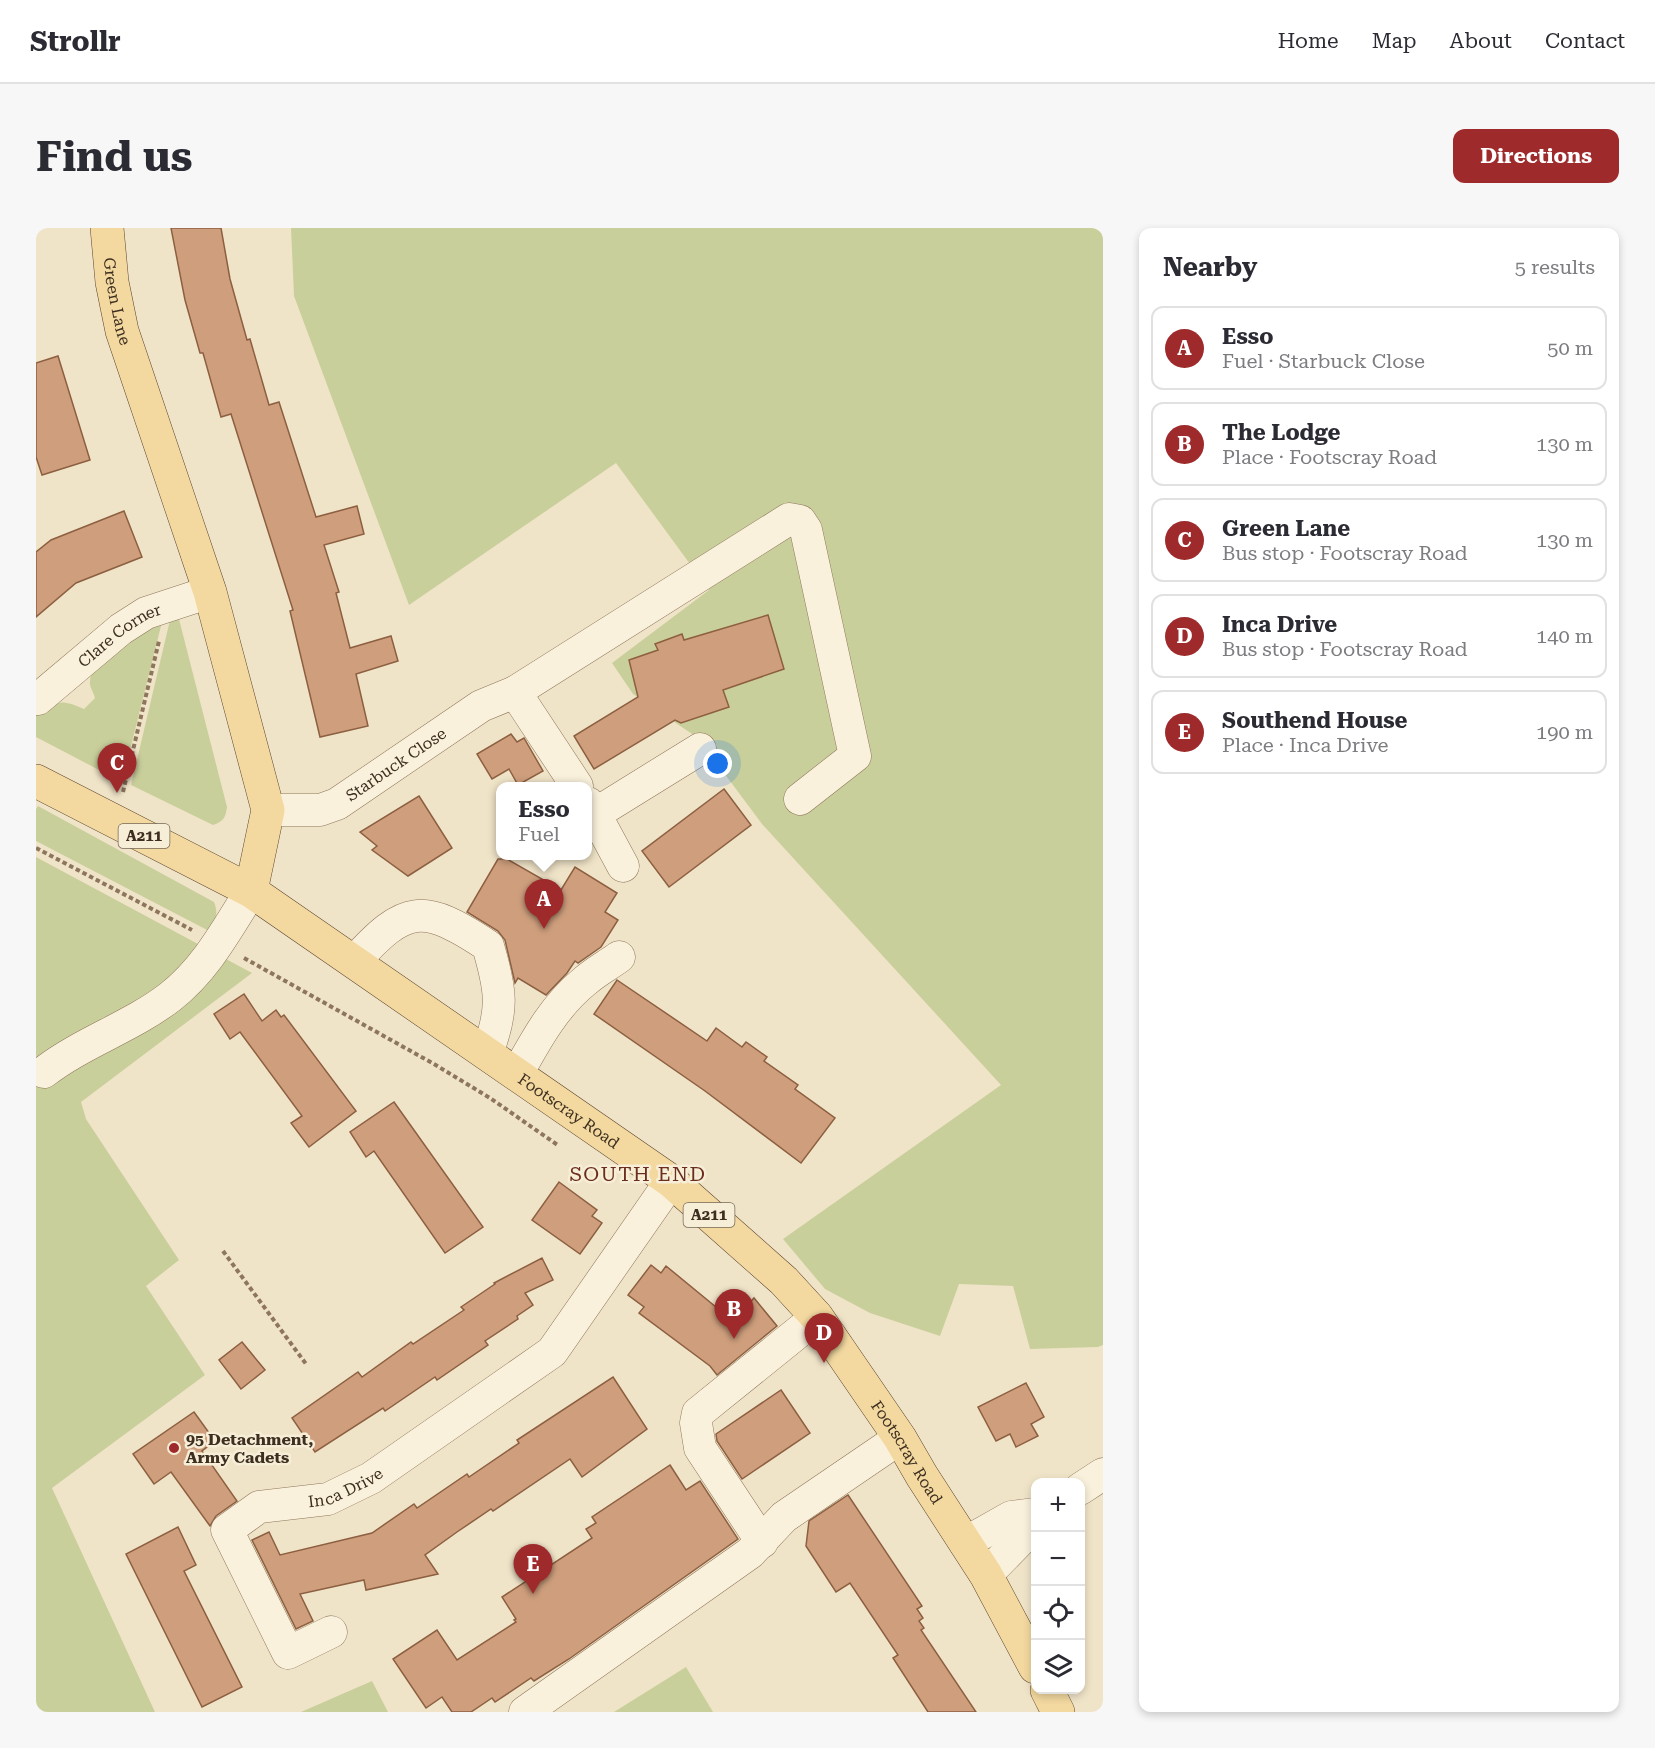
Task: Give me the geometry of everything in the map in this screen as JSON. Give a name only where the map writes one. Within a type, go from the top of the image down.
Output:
[{"type":"main road","name":"Green Lane","points":[[106,228],[112,282],[123,331],[210,592],[268,810],[251,891]]},
{"type":"main road","name":"Footscray Road","points":[[36,781],[251,891],[671,1181],[784,1281],[817,1317],[900,1438],[986,1575],[1031,1659]]},
{"type":"main road","points":[[1049,1694],[1058,1712]]},
{"type":"street","name":"Starbuck Close","points":[[268,810],[320,810],[337,804],[481,706],[515,692],[613,631],[639,603],[789,519],[800,520],[806,530],[855,756],[800,798]]},
{"type":"street","name":"Clare Corner","points":[[38,699],[121,629],[168,604],[210,592]]},
{"type":"street","points":[[515,692],[574,782]]},
{"type":"street","points":[[592,807],[700,749]]},
{"type":"street","points":[[592,810],[623,866]]},
{"type":"street","points":[[44,1072],[60,1059],[143,1015],[170,997],[192,978],[218,944],[251,891]]},
{"type":"street","points":[[354,962],[370,944],[401,919],[414,915],[443,919],[488,946],[498,978],[500,1007],[495,1034],[487,1053]]},
{"type":"street","points":[[517,1074],[561,1003],[585,980],[620,957]]},
{"type":"street","name":"Inca Drive","points":[[331,1632],[288,1653],[227,1530],[259,1507],[328,1499],[371,1478],[552,1352],[671,1181]]},
{"type":"street","points":[[762,1542],[700,1448],[696,1423],[698,1413],[817,1317]]},
{"type":"street","points":[[525,1712],[741,1560],[762,1542],[784,1517],[900,1438]]},
{"type":"street","points":[[1085,1486],[1103,1474]]},
{"type":"street","points":[[965,1543],[1011,1517],[1031,1515]]},
{"type":"street","points":[[986,1575],[1029,1531],[1031,1525]]},
{"type":"path","points":[[116,822],[168,604]]},
{"type":"path","points":[[36,848],[218,944],[434,1064],[490,1098],[559,1146]]},
{"type":"path","points":[[223,1251],[306,1364]]},
{"type":"green space","points":[[291,228],[1103,228],[1103,1345],[1030,1349],[1013,1286],[959,1284],[940,1336],[870,1313],[825,1289],[783,1239],[1001,1085],[762,824],[698,738],[633,694],[612,663],[709,590],[616,463],[409,605],[294,296]]},
{"type":"green space","points":[[163,618],[122,782],[36,737],[36,711],[60,702],[84,709],[95,698],[90,685],[91,674],[97,664],[117,645]]},
{"type":"green space","points":[[179,619],[227,807],[223,819],[213,825],[131,785],[170,620]]},
{"type":"green space","points":[[38,806],[214,902],[216,914],[211,932],[36,841],[36,809]]},
{"type":"green space","points":[[36,857],[252,973],[81,1102],[86,1119],[179,1260],[146,1286],[205,1375],[52,1488],[155,1712],[36,1712]]},
{"type":"green space","points":[[686,1667],[713,1712],[614,1712]]},
{"type":"green space","points":[[372,1681],[388,1712],[301,1712]]},
{"type":"building","points":[[171,228],[221,228],[230,279],[247,340],[250,339],[269,405],[279,402],[316,517],[357,506],[364,534],[324,545],[339,592],[336,593],[350,648],[391,636],[398,661],[356,674],[368,726],[320,737],[290,611],[293,610],[231,414],[221,417],[203,353],[200,353],[185,300]]},
{"type":"building","points":[[58,356],[90,460],[42,475],[36,457],[36,363]]},
{"type":"building","points":[[124,511],[142,557],[76,583],[36,617],[36,552],[51,540]]},
{"type":"building","points":[[768,615],[784,669],[723,690],[729,707],[681,723],[675,720],[594,769],[574,736],[638,697],[629,660],[658,650],[655,644],[682,634],[684,640]]},
{"type":"building","points":[[511,734],[517,742],[524,738],[543,771],[523,782],[516,782],[509,769],[492,779],[477,754]]},
{"type":"building","points":[[724,789],[751,825],[669,887],[642,851]]},
{"type":"building","points":[[419,796],[452,848],[408,876],[372,850],[377,846],[360,832]]},
{"type":"building","points":[[497,860],[509,860],[561,890],[575,867],[617,893],[605,912],[618,920],[601,947],[578,963],[575,961],[546,995],[518,978],[515,983],[505,940],[498,931],[467,912]]},
{"type":"building","points":[[617,980],[707,1041],[716,1028],[742,1047],[746,1042],[767,1057],[764,1061],[798,1085],[795,1089],[835,1118],[801,1163],[705,1091],[594,1014]]},
{"type":"building","points":[[244,994],[262,1021],[276,1010],[281,1017],[284,1015],[356,1111],[309,1147],[291,1123],[302,1116],[240,1032],[230,1039],[214,1014]]},
{"type":"building","points":[[394,1102],[483,1227],[445,1253],[374,1151],[366,1157],[350,1132]]},
{"type":"building","points":[[559,1182],[597,1210],[592,1216],[602,1223],[580,1254],[532,1220]]},
{"type":"building","points":[[542,1258],[553,1280],[525,1293],[533,1305],[517,1316],[518,1319],[485,1341],[488,1345],[437,1380],[435,1377],[385,1411],[383,1408],[315,1452],[292,1418],[358,1372],[362,1377],[411,1342],[413,1344],[464,1310],[461,1307],[494,1283]]},
{"type":"building","points":[[651,1265],[661,1273],[666,1266],[733,1321],[754,1298],[777,1326],[717,1375],[710,1366],[639,1313],[644,1307],[628,1295]]},
{"type":"building","points":[[242,1342],[265,1370],[241,1389],[219,1360]]},
{"type":"building","points":[[613,1377],[647,1429],[582,1477],[570,1459],[493,1511],[491,1509],[457,1532],[425,1555],[438,1574],[366,1590],[364,1580],[300,1594],[313,1621],[296,1629],[252,1540],[269,1532],[280,1555],[372,1533],[414,1504],[417,1508],[467,1474],[469,1477],[519,1443],[517,1440]]},
{"type":"building","points":[[1026,1383],[1044,1417],[1031,1424],[1038,1436],[1016,1447],[1010,1434],[996,1441],[978,1407]]},
{"type":"building","points":[[781,1390],[810,1433],[742,1479],[717,1441],[716,1434]]},
{"type":"building","points":[[194,1412],[215,1441],[202,1451],[237,1501],[216,1516],[210,1526],[171,1472],[154,1484],[133,1454]]},
{"type":"building","points":[[670,1465],[686,1490],[700,1481],[738,1539],[569,1659],[534,1681],[531,1678],[495,1702],[492,1698],[471,1712],[452,1712],[442,1697],[426,1708],[393,1659],[437,1630],[457,1660],[516,1622],[502,1597],[592,1538],[586,1529],[596,1523],[592,1517]]},
{"type":"building","points":[[848,1495],[922,1606],[917,1609],[923,1618],[919,1621],[924,1628],[921,1630],[976,1712],[928,1712],[893,1658],[898,1655],[850,1583],[836,1592],[806,1546],[809,1521]]},
{"type":"building","points":[[178,1527],[196,1565],[184,1571],[242,1687],[202,1707],[126,1554]]},
{"type":"place","name":"Green Lane","points":[[117,793]]},
{"type":"place","name":"Esso","points":[[544,929]]},
{"type":"place","name":"The Lodge","points":[[734,1339]]},
{"type":"place","name":"Inca Drive","points":[[824,1363]]},
{"type":"place","name":"95 Detachment, Army Cadets","points":[[174,1448]]},
{"type":"place","name":"Southend House","points":[[533,1594]]},
{"type":"district","name":"SOUTH END","points":[[638,1174]]}]
